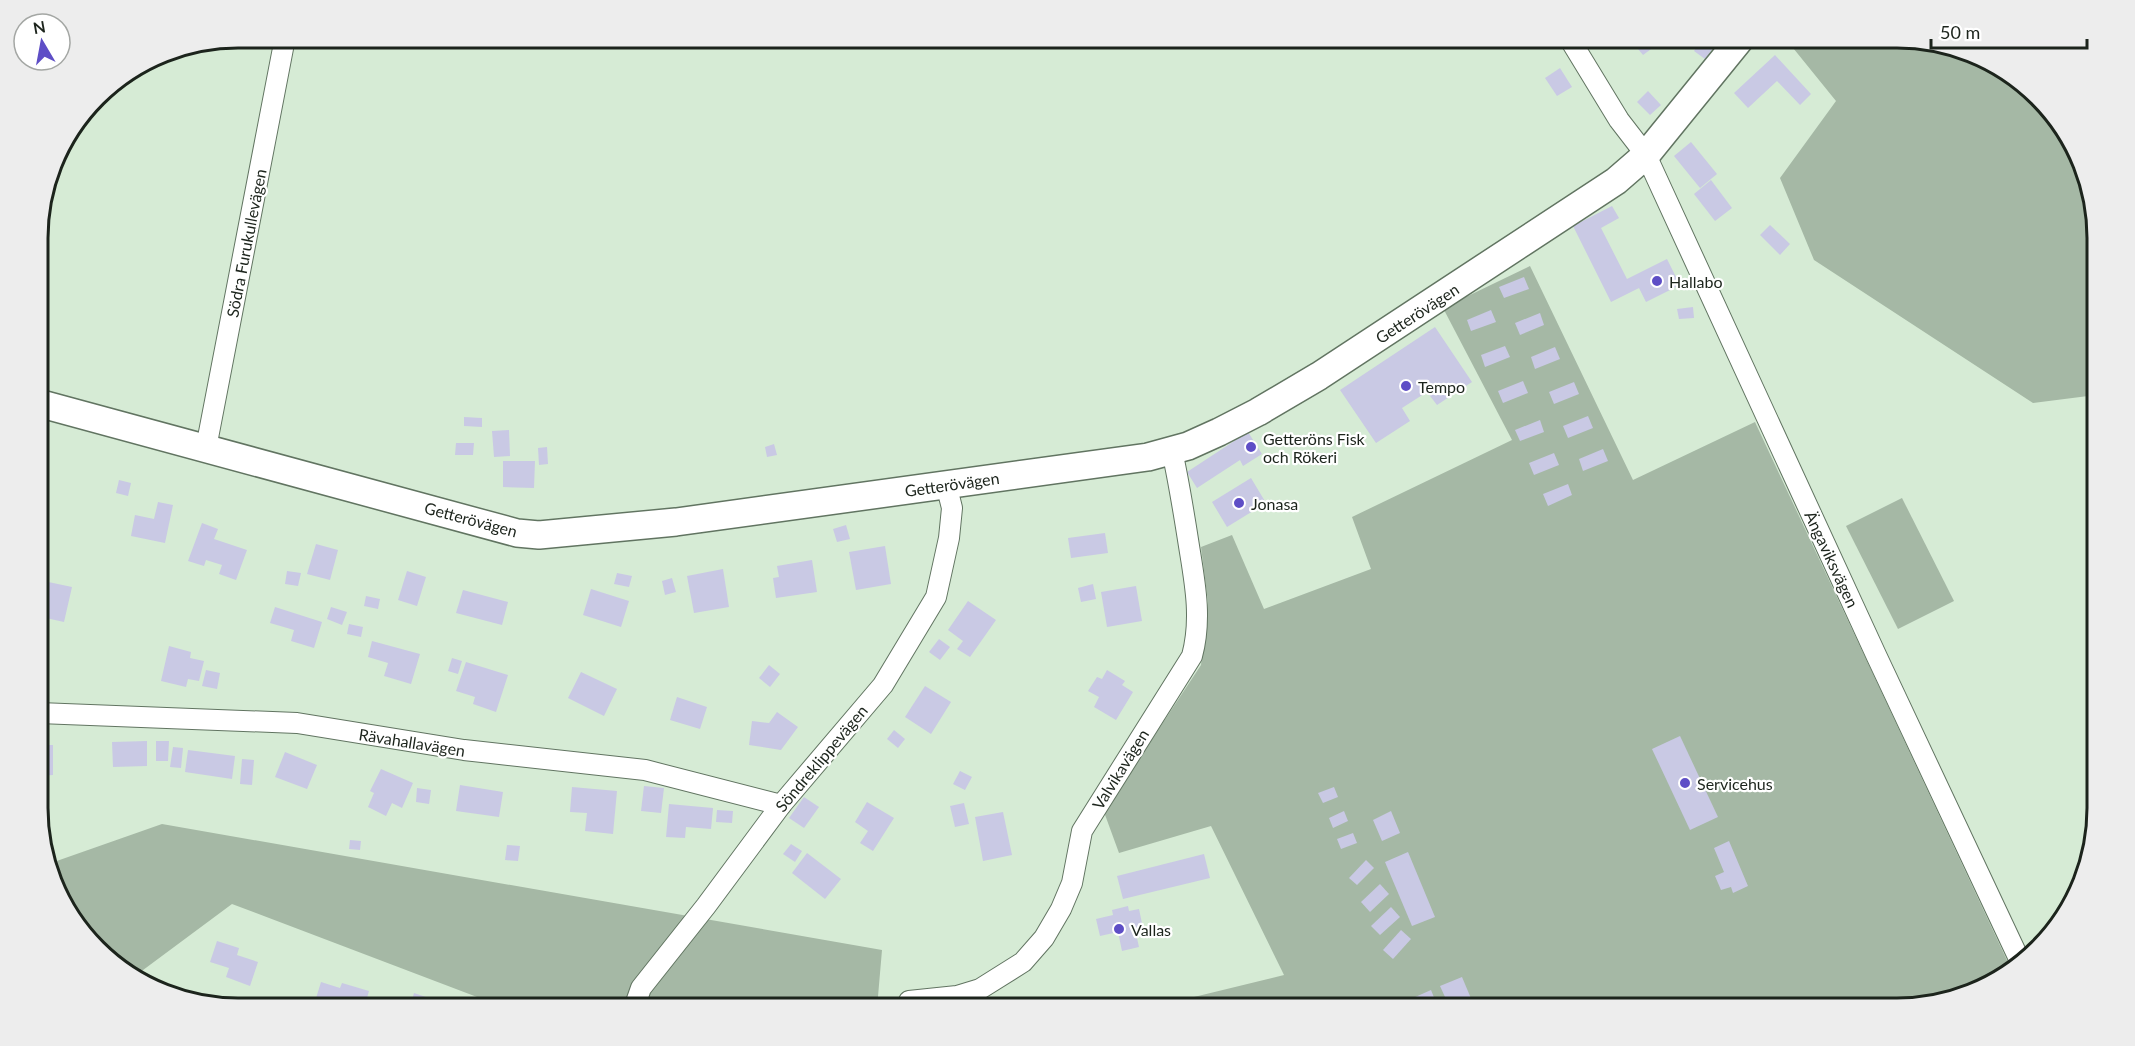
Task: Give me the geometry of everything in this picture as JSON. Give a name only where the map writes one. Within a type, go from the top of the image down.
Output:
[{"type":"street","name":"Södra Furukullevägen","points":[[206,448],[283,48]]},
{"type":"street","name":"Ängaviksvägen","points":[[1575,48],[1619,120],[1646,155],[2017,955]]},
{"type":"street","name":"Getterövägen","points":[[48,407],[517,532],[539,535],[676,522],[1148,457],[1188,446],[1229,427],[1319,376],[1616,181],[1646,155],[1733,48]]},
{"type":"street","name":"Valvikavägen","points":[[938,998],[957,996],[980,989],[1023,962],[1040,943],[1054,923],[1068,892],[1082,831],[1192,656],[1197,639],[1197,599],[1172,451]]},
{"type":"street","name":"Söndreklippevägen","points":[[638,998],[641,988],[782,804],[883,686],[936,597],[949,538],[952,508],[946,484]]},
{"type":"street","name":"Rävahallavägen","points":[[48,714],[297,723],[464,750],[645,770],[782,804]]},
{"type":"green space","points":[[1793,48],[1897,48],[1946,54],[1970,62],[2003,80],[2040,113],[2055,132],[2067,154],[2081,189],[2085,213],[2087,396],[2033,403],[1814,260],[1780,178],[1836,101]]},
{"type":"green space","points":[[1530,266],[1633,480],[1755,422],[2008,962],[1958,988],[1909,998],[1190,998],[1284,975],[1211,826],[1119,853],[1104,812],[1201,665],[1208,602],[1201,547],[1232,535],[1264,609],[1371,569],[1352,517],[1512,440],[1443,308]]},
{"type":"green space","points":[[1902,498],[1954,601],[1898,629],[1846,526]]},
{"type":"green space","points":[[162,824],[882,950],[878,998],[480,998],[232,904],[141,971],[113,951],[80,914],[62,881],[55,861]]},
{"type":"building","points":[[1637,48],[1652,48],[1643,55]]},
{"type":"building","points":[[1696,48],[1713,48],[1705,59],[1694,51]]},
{"type":"building","points":[[1775,55],[1811,94],[1800,105],[1777,81],[1748,108],[1734,93]]},
{"type":"building","points":[[1560,68],[1572,87],[1557,96],[1545,78]]},
{"type":"building","points":[[1648,91],[1661,105],[1650,115],[1637,102]]},
{"type":"building","points":[[1691,142],[1717,174],[1700,188],[1674,156]]},
{"type":"building","points":[[1711,180],[1732,208],[1715,221],[1694,194]]},
{"type":"building","points":[[1612,206],[1619,218],[1601,228],[1627,279],[1667,259],[1680,285],[1646,302],[1639,288],[1611,302],[1573,226]]},
{"type":"building","points":[[1770,225],[1790,244],[1780,255],[1760,235]]},
{"type":"building","points":[[1524,277],[1529,289],[1504,298],[1499,287]]},
{"type":"building","points":[[1693,307],[1694,318],[1679,319],[1677,309]]},
{"type":"building","points":[[1491,310],[1496,322],[1471,331],[1467,320]]},
{"type":"building","points":[[1540,313],[1544,325],[1520,335],[1515,323]]},
{"type":"building","name":"Tempo","points":[[1435,327],[1472,382],[1437,405],[1427,392],[1402,408],[1410,421],[1376,443],[1340,390]]},
{"type":"building","points":[[1505,346],[1510,357],[1485,367],[1481,355]]},
{"type":"building","points":[[1555,347],[1560,359],[1535,369],[1531,357]]},
{"type":"building","points":[[1523,381],[1528,393],[1503,403],[1498,391]]},
{"type":"building","points":[[1574,382],[1579,394],[1554,404],[1549,392]]},
{"type":"building","points":[[1588,416],[1593,428],[1568,438],[1563,426]]},
{"type":"building","points":[[464,417],[482,418],[482,427],[464,426]]},
{"type":"building","points":[[1540,420],[1544,432],[1520,441],[1515,430]]},
{"type":"building","points":[[509,430],[510,456],[494,457],[492,431]]},
{"type":"building","points":[[1248,432],[1262,454],[1243,466],[1240,460],[1197,488],[1187,472]]},
{"type":"building","points":[[456,443],[474,443],[473,455],[455,455]]},
{"type":"building","points":[[774,444],[777,455],[767,457],[765,447]]},
{"type":"building","points":[[547,447],[548,464],[539,465],[538,448]]},
{"type":"building","points":[[1603,449],[1608,461],[1583,471],[1579,459]]},
{"type":"building","points":[[1554,453],[1559,465],[1534,475],[1529,463]]},
{"type":"building","points":[[503,461],[535,461],[534,488],[503,487]]},
{"type":"building","name":"Jonasa","points":[[1251,478],[1266,503],[1227,527],[1212,502]]},
{"type":"building","points":[[119,480],[131,483],[128,496],[116,493]]},
{"type":"building","points":[[1568,484],[1572,495],[1548,506],[1543,494]]},
{"type":"building","points":[[158,502],[173,505],[165,543],[131,536],[135,515],[154,519]]},
{"type":"building","points":[[202,523],[218,529],[214,539],[247,550],[236,580],[219,574],[222,565],[206,560],[204,566],[188,561]]},
{"type":"building","points":[[846,525],[850,539],[837,542],[833,529]]},
{"type":"building","points":[[1105,533],[1108,553],[1071,558],[1068,538]]},
{"type":"building","points":[[316,544],[338,550],[330,580],[307,574]]},
{"type":"building","points":[[885,546],[891,584],[856,590],[849,552]]},
{"type":"building","points":[[812,560],[817,592],[776,598],[773,578],[779,577],[777,566]]},
{"type":"building","points":[[723,569],[729,607],[694,613],[687,576]]},
{"type":"building","points":[[287,571],[301,573],[298,586],[285,584]]},
{"type":"building","points":[[407,571],[426,577],[417,606],[398,600]]},
{"type":"building","points":[[617,573],[632,576],[629,587],[614,584]]},
{"type":"building","points":[[672,578],[676,592],[665,595],[662,581]]},
{"type":"building","points":[[48,582],[72,587],[64,622],[48,618]]},
{"type":"building","points":[[1093,584],[1096,599],[1081,602],[1078,588]]},
{"type":"building","points":[[1136,586],[1142,621],[1107,627],[1101,592]]},
{"type":"building","points":[[591,589],[629,601],[621,627],[583,615]]},
{"type":"building","points":[[463,590],[508,602],[502,625],[456,613]]},
{"type":"building","points":[[366,596],[380,599],[378,609],[364,606]]},
{"type":"building","points":[[968,601],[996,620],[970,657],[957,649],[963,641],[948,630]]},
{"type":"building","points":[[275,607],[322,622],[314,648],[291,641],[294,630],[270,623]]},
{"type":"building","points":[[331,607],[347,612],[342,625],[327,619]]},
{"type":"building","points":[[349,624],[363,627],[361,637],[347,634]]},
{"type":"building","points":[[939,639],[950,647],[940,660],[929,652]]},
{"type":"building","points":[[372,641],[420,654],[411,684],[384,676],[388,663],[368,657]]},
{"type":"building","points":[[169,646],[191,652],[190,658],[204,661],[199,681],[188,679],[186,687],[161,681]]},
{"type":"building","points":[[452,658],[462,661],[458,674],[448,671]]},
{"type":"building","points":[[466,662],[508,675],[496,712],[473,704],[475,697],[456,691]]},
{"type":"building","points":[[769,665],[780,674],[770,687],[759,678]]},
{"type":"building","points":[[206,670],[220,673],[217,689],[202,686]]},
{"type":"building","points":[[1107,670],[1125,681],[1122,685],[1133,692],[1116,720],[1094,707],[1099,697],[1088,691],[1097,677],[1102,679]]},
{"type":"building","points":[[581,672],[617,689],[604,716],[568,698]]},
{"type":"building","points":[[925,686],[951,702],[931,734],[905,717]]},
{"type":"building","points":[[677,697],[707,707],[700,729],[670,720]]},
{"type":"building","points":[[777,712],[798,727],[781,750],[749,745],[752,721],[769,723]]},
{"type":"building","points":[[894,730],[905,739],[898,748],[887,739]]},
{"type":"building","name":"Servicehus","points":[[1680,736],[1718,817],[1690,830],[1652,749]]},
{"type":"building","points":[[147,741],[147,766],[113,767],[112,742]]},
{"type":"building","points":[[156,741],[169,741],[168,761],[156,761]]},
{"type":"building","points":[[48,745],[53,745],[53,775],[48,775]]},
{"type":"building","points":[[173,747],[183,748],[181,768],[170,767]]},
{"type":"building","points":[[188,750],[235,756],[232,779],[185,772]]},
{"type":"building","points":[[285,752],[317,765],[307,789],[275,777]]},
{"type":"building","points":[[242,759],[254,760],[252,785],[240,784]]},
{"type":"building","points":[[381,769],[413,783],[402,808],[392,803],[386,816],[368,807],[374,793],[370,791]]},
{"type":"building","points":[[960,771],[972,777],[965,790],[953,784]]},
{"type":"building","points":[[460,785],[503,792],[499,817],[456,811]]},
{"type":"building","points":[[644,786],[664,788],[661,813],[641,811]]},
{"type":"building","points":[[572,787],[617,791],[613,834],[585,831],[587,813],[570,812]]},
{"type":"building","points":[[1334,787],[1338,797],[1323,803],[1318,793]]},
{"type":"building","points":[[417,788],[431,790],[429,804],[416,802]]},
{"type":"building","points":[[804,797],[819,807],[804,828],[789,818]]},
{"type":"building","points":[[867,802],[894,818],[873,851],[860,843],[868,831],[855,822]]},
{"type":"building","points":[[964,803],[969,824],[955,827],[950,806]]},
{"type":"building","points":[[669,804],[713,808],[711,829],[686,827],[685,838],[666,837]]},
{"type":"building","points":[[717,810],[733,811],[732,823],[716,822]]},
{"type":"building","points":[[1344,811],[1348,821],[1333,828],[1329,818]]},
{"type":"building","points":[[1391,811],[1400,833],[1382,841],[1373,820]]},
{"type":"building","points":[[1003,812],[1012,855],[983,861],[975,817]]},
{"type":"building","points":[[1353,833],[1357,843],[1341,849],[1337,839]]},
{"type":"building","points":[[350,840],[361,841],[360,850],[349,849]]},
{"type":"building","points":[[1729,841],[1748,886],[1733,893],[1731,887],[1721,890],[1715,876],[1724,872],[1714,848]]},
{"type":"building","points":[[791,844],[802,851],[795,862],[783,854]]},
{"type":"building","points":[[507,845],[520,846],[518,861],[505,860]]},
{"type":"building","points":[[1408,852],[1435,917],[1412,926],[1385,862]]},
{"type":"building","points":[[807,853],[841,879],[825,899],[792,873]]},
{"type":"building","points":[[1204,854],[1210,878],[1123,899],[1117,876]]},
{"type":"building","points":[[1366,860],[1374,868],[1357,885],[1349,878]]},
{"type":"building","points":[[1380,884],[1389,894],[1370,912],[1361,902]]},
{"type":"building","name":"Vallas","points":[[1128,906],[1129,911],[1139,909],[1143,928],[1135,929],[1139,947],[1122,951],[1118,932],[1100,936],[1096,919],[1113,915],[1112,910]]},
{"type":"building","points":[[1391,907],[1400,917],[1380,935],[1371,926]]},
{"type":"building","points":[[1401,930],[1411,939],[1393,959],[1383,950]]},
{"type":"building","points":[[217,941],[239,948],[237,955],[258,962],[250,986],[226,977],[229,968],[210,962]]},
{"type":"building","points":[[1462,977],[1471,998],[1445,998],[1440,986]]},
{"type":"building","points":[[321,982],[340,988],[342,983],[369,991],[367,998],[316,998]]},
{"type":"building","points":[[1431,990],[1434,998],[1413,998]]},
{"type":"building","points":[[414,993],[429,998],[413,998]]},
{"type":"place","name":"Hallabo","points":[[1657,281]]},
{"type":"place","name":"Tempo","points":[[1406,386]]},
{"type":"place","name":"Getteröns Fisk och Rökeri","points":[[1251,447]]},
{"type":"place","name":"Jonasa","points":[[1239,503]]},
{"type":"place","name":"Servicehus","points":[[1685,783]]},
{"type":"place","name":"Vallas","points":[[1119,929]]}]
